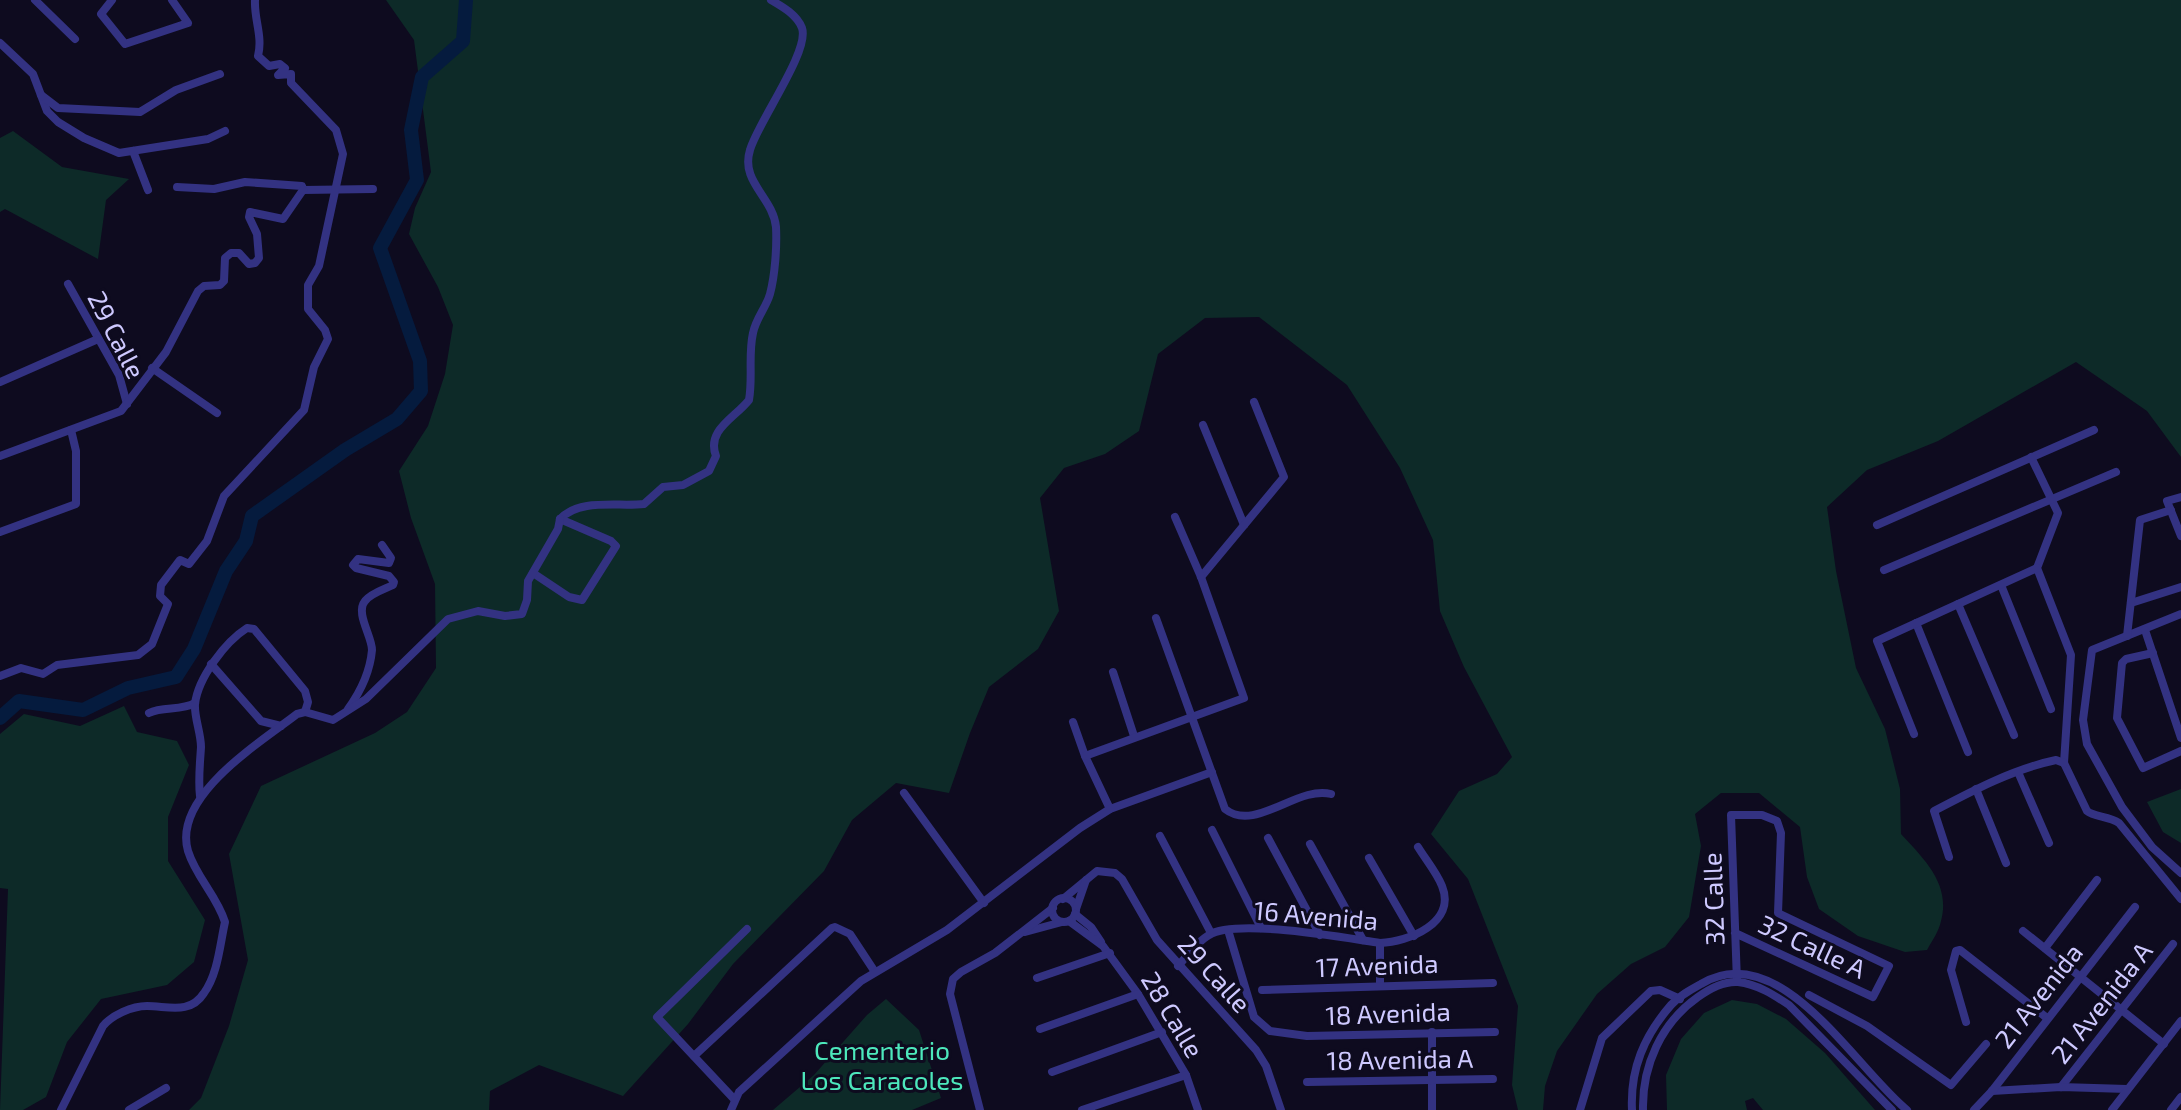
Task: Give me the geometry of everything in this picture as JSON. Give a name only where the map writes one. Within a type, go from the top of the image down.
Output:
[{"type":"street","points":[[35,0],[75,39]]},
{"type":"street","points":[[112,0],[101,14],[125,44],[188,23],[172,0]]},
{"type":"street","points":[[0,676],[21,668],[43,674],[57,665],[130,657],[152,644],[168,604],[160,596],[161,585],[180,560],[189,564],[207,541],[224,496],[246,475],[307,403],[314,367],[328,339],[325,330],[308,309],[308,285],[319,266],[343,154],[336,130],[291,83],[291,74],[278,75],[285,68],[280,64],[269,66],[258,56],[261,43],[254,19],[255,0]]},
{"type":"street","points":[[61,1110],[111,1016],[145,1006],[183,1008],[203,997],[210,983],[225,922],[223,913],[194,868],[187,848],[190,817],[200,796],[235,762],[297,714],[305,712],[329,721],[366,699],[448,619],[478,611],[505,616],[522,614],[527,600],[528,581],[558,529],[560,519],[571,512],[603,504],[641,505],[663,487],[683,485],[709,471],[716,456],[713,448],[716,433],[749,400],[752,335],[769,295],[776,233],[772,209],[750,178],[747,161],[758,129],[802,46],[802,26],[785,4],[771,0]]},
{"type":"street","points":[[0,43],[33,74],[47,111],[58,122],[84,138],[119,153],[208,139],[225,131]]},
{"type":"street","points":[[41,94],[58,108],[140,112],[176,90],[220,74]]},
{"type":"street","points":[[133,151],[148,190]]},
{"type":"street","points":[[177,187],[214,189],[245,182],[302,186],[303,190]]},
{"type":"street","points":[[303,190],[373,189]]},
{"type":"street","points":[[0,456],[113,415],[127,404],[166,352],[198,291],[204,286],[220,285],[224,281],[225,258],[231,253],[239,253],[249,264],[259,258],[257,234],[249,217],[250,212],[283,219],[303,190]]},
{"type":"street","name":"29 Calle","points":[[68,284],[119,375],[127,404]]},
{"type":"street","points":[[0,382],[98,339]]},
{"type":"street","name":"29 Calle","points":[[152,368],[217,413]]},
{"type":"street","points":[[1201,577],[1284,477],[1254,402]]},
{"type":"street","points":[[1203,425],[1244,525]]},
{"type":"street","points":[[0,532],[76,504],[76,451],[71,430]]},
{"type":"street","points":[[1877,525],[2094,430]]},
{"type":"street","points":[[2031,457],[2058,513],[2037,568],[2071,655],[2064,763],[2087,811],[2092,815],[2110,817],[2119,823],[2181,899]]},
{"type":"street","points":[[1884,570],[2116,472]]},
{"type":"street","points":[[2181,497],[2167,501],[2181,536]]},
{"type":"street","points":[[2127,636],[2140,520],[2171,510]]},
{"type":"street","points":[[1085,756],[1244,698],[1201,577],[1175,517]]},
{"type":"street","points":[[533,573],[569,597],[582,600],[616,546],[560,519]]},
{"type":"street","points":[[345,713],[367,678],[370,663],[371,643],[363,603],[394,582],[389,576],[353,565],[358,559],[389,563],[391,558],[382,545]]},
{"type":"street","points":[[1914,734],[1877,641],[2037,568]]},
{"type":"street","points":[[2001,585],[2051,709]]},
{"type":"street","points":[[2131,603],[2181,587]]},
{"type":"street","points":[[1958,604],[2014,735]]},
{"type":"street","points":[[2181,614],[2092,650],[2083,720],[2087,744],[2122,807],[2152,847],[2181,873]]},
{"type":"street","points":[[1156,618],[1225,809],[1233,815],[1261,812],[1320,791],[1331,794]]},
{"type":"street","points":[[1916,623],[1968,752]]},
{"type":"street","points":[[200,796],[201,744],[195,703],[211,664],[238,634],[250,628],[305,691],[308,702],[305,712]]},
{"type":"street","points":[[2145,630],[2181,738]]},
{"type":"street","points":[[2153,653],[2123,661],[2117,718],[2143,768],[2181,751]]},
{"type":"street","points":[[211,664],[261,721],[281,726]]},
{"type":"street","points":[[1113,672],[1134,736]]},
{"type":"street","points":[[149,713],[188,707],[195,703]]},
{"type":"street","points":[[1073,722],[1110,809]]},
{"type":"street","points":[[1949,857],[1934,811],[2018,772],[2056,760],[2064,763]]},
{"type":"street","points":[[731,1110],[734,1099],[746,1085],[861,981],[914,951],[984,903],[1080,828],[1110,809],[1212,772]]},
{"type":"street","points":[[2018,772],[2049,843]]},
{"type":"street","points":[[1976,789],[2006,863]]},
{"type":"street","points":[[904,793],[984,903]]},
{"type":"street","name":"32 Calle","points":[[1737,982],[1731,815],[1762,815],[1777,821],[1781,833],[1778,913],[1889,966],[1873,997]]},
{"type":"street","points":[[1212,830],[1261,928]]},
{"type":"street","points":[[1160,836],[1211,933],[1178,966]]},
{"type":"street","points":[[1268,838],[1320,935]]},
{"type":"street","points":[[1310,844],[1363,940]]},
{"type":"street","name":"16 Avenida","points":[[1211,933],[1261,928],[1380,943],[1414,936],[1434,922],[1445,900],[1443,887],[1418,847]]},
{"type":"street","points":[[1369,858],[1414,936]]},
{"type":"street","name":"29 Calle","points":[[1086,878],[1097,871],[1108,870],[1122,879],[1157,940],[1256,1050],[1266,1066],[1281,1110]]},
{"type":"street","points":[[980,1110],[950,994],[953,979],[995,953],[1086,878]]},
{"type":"street","points":[[1071,917],[1086,878]]},
{"type":"street","points":[[2045,948],[2097,880]]},
{"type":"street","name":"28 Calle","points":[[1063,899],[1071,901],[1071,917],[1106,950],[1138,994],[1186,1075],[1198,1110]]},
{"type":"street","name":"21 Avenida","points":[[1974,1110],[2135,907]]},
{"type":"street","points":[[1053,908],[1054,917],[1071,917]]},
{"type":"street","points":[[1020,933],[1071,917]]},
{"type":"street","points":[[694,1056],[832,928],[850,934],[875,972]]},
{"type":"street","points":[[734,1099],[659,1020],[658,1014],[747,929]]},
{"type":"street","name":"18 Avenida","points":[[1228,930],[1254,1017],[1270,1031],[1282,1035],[1495,1032]]},
{"type":"street","points":[[2023,931],[2164,1044]]},
{"type":"street","name":"32 Calle A","points":[[1735,933],[1873,997]]},
{"type":"street","points":[[1380,943],[1380,986]]},
{"type":"street","name":"21 Avenida A","points":[[2061,1087],[2173,944]]},
{"type":"street","points":[[1037,978],[1106,950]]},
{"type":"street","points":[[1966,1022],[1951,970],[1956,951],[1960,950],[2047,1018]]},
{"type":"street","points":[[1632,1110],[1631,1092],[1640,1054],[1653,1027],[1678,997],[1706,981],[1736,972],[1777,985],[1795,997],[1907,1110]]},
{"type":"street","points":[[1643,1110],[1647,1069],[1654,1050],[1686,1006],[1710,989],[1737,982],[1773,994],[1789,1005],[1892,1110]]},
{"type":"street","name":"17 Avenida","points":[[1262,990],[1493,983]]},
{"type":"street","points":[[1580,1110],[1602,1038],[1655,990],[1678,997],[1686,1006]]},
{"type":"street","points":[[1040,1029],[1138,994]]},
{"type":"street","points":[[1809,995],[1867,1026],[1951,1085],[1986,1044]]},
{"type":"street","points":[[1825,1026],[1836,1010]]},
{"type":"street","points":[[2112,1110],[2181,1021]]},
{"type":"street","points":[[1052,1072],[1162,1032]]},
{"type":"street","points":[[1432,1032],[1432,1110]]},
{"type":"street","points":[[1082,1110],[1186,1075]]},
{"type":"street","name":"18 Avenida A","points":[[1307,1082],[1493,1079]]},
{"type":"street","points":[[1992,1091],[2061,1087],[2127,1089]]},
{"type":"street","points":[[129,1110],[166,1088]]},
{"type":"street","points":[[2171,1110],[2181,1097]]},
{"type":"green space","points":[[386,0],[2181,0],[2181,457],[2147,411],[2076,362],[1938,441],[1867,470],[1827,507],[1836,571],[1856,668],[1885,729],[1900,789],[1901,834],[1933,873],[1942,895],[1943,908],[1937,932],[1927,950],[1905,952],[1858,936],[1819,909],[1807,877],[1800,827],[1759,793],[1721,793],[1695,814],[1701,846],[1689,917],[1665,947],[1631,964],[1597,994],[1557,1051],[1545,1086],[1543,1110],[1518,1110],[1512,1085],[1518,1006],[1468,879],[1431,834],[1459,791],[1497,774],[1512,757],[1464,667],[1440,611],[1433,540],[1400,468],[1347,385],[1259,317],[1205,318],[1158,354],[1139,431],[1105,454],[1064,468],[1040,498],[1059,611],[1038,649],[989,687],[949,793],[896,783],[852,820],[824,871],[733,964],[688,1024],[623,1096],[539,1065],[490,1091],[489,1110],[189,1110],[201,1098],[229,1026],[248,960],[229,854],[261,786],[375,733],[407,712],[436,668],[435,584],[411,518],[399,471],[428,426],[445,374],[453,325],[438,287],[409,234],[415,208],[431,172],[414,40]]},
{"type":"green space","points":[[13,131],[62,167],[129,179],[106,200],[98,259],[5,209],[0,212],[0,138]]},
{"type":"green space","points":[[124,706],[137,732],[177,741],[189,765],[168,817],[168,861],[205,920],[194,962],[167,985],[101,999],[67,1042],[46,1097],[23,1110],[0,1110],[8,889],[0,888],[0,734],[24,714],[80,726]]},
{"type":"green space","points":[[2181,789],[2181,843],[2163,832],[2147,802]]},
{"type":"green space","name":"Cementerio Los Caracoles","points":[[886,999],[919,1030],[941,1098],[912,1110],[773,1110],[814,1075],[867,1015]]},
{"type":"green space","points":[[1732,1000],[1757,1004],[1786,1019],[1825,1053],[1875,1110],[1763,1110],[1753,1098],[1745,1101],[1747,1110],[1667,1110],[1666,1075],[1681,1039],[1704,1013]]},
{"type":"waterway","points":[[0,718],[19,701],[83,710],[128,688],[176,677],[194,649],[226,571],[246,541],[252,516],[345,450],[397,419],[421,391],[420,361],[380,248],[417,180],[411,130],[422,77],[463,41],[466,0]]}]
